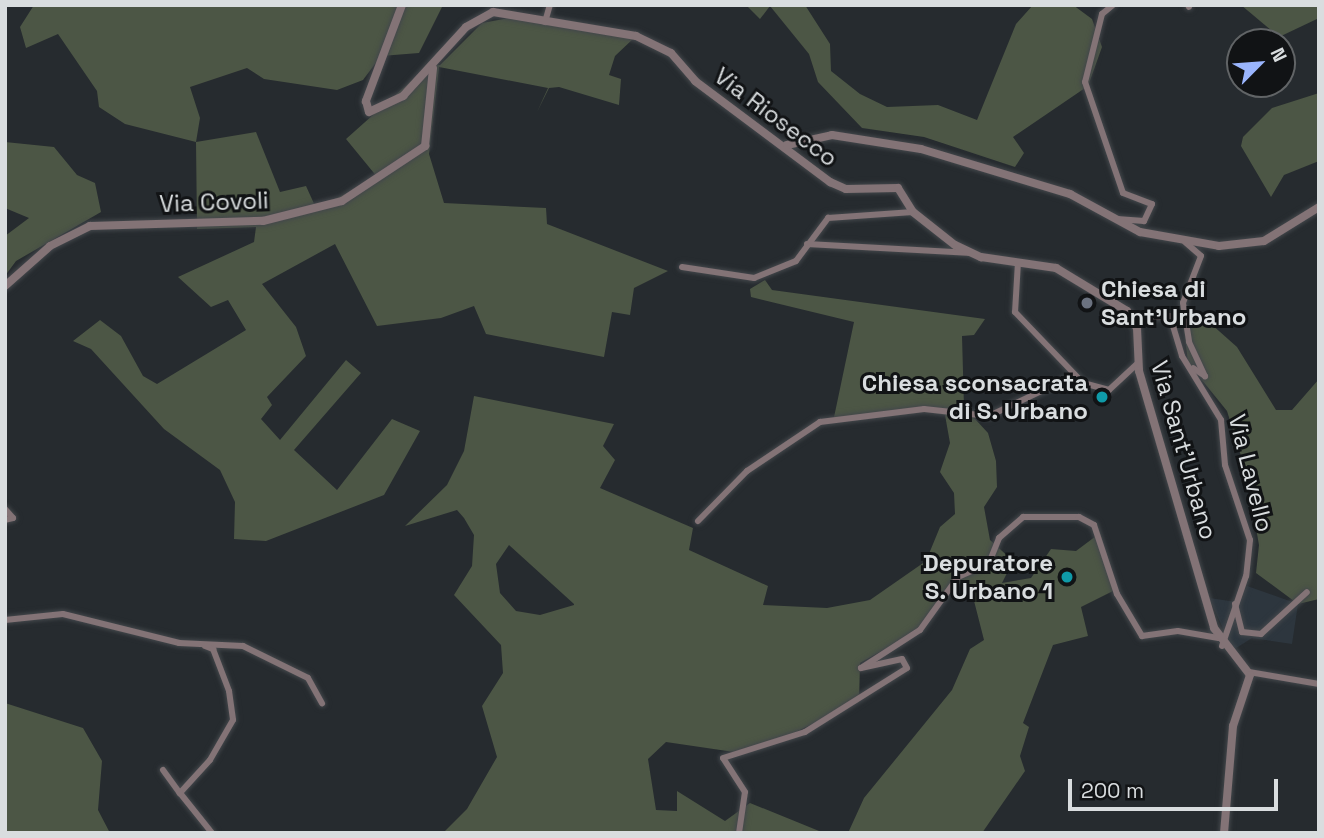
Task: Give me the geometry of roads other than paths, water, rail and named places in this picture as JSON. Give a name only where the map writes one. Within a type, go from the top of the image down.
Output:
[{"type":"street","points":[[402,5],[365,107],[372,113],[383,109],[433,68]]},
{"type":"street","points":[[545,22],[550,5]]},
{"type":"street","points":[[1111,219],[1140,223],[1152,204],[1124,193],[1085,82],[1102,14],[1113,5]]},
{"type":"street","name":"Via Riosecco","points":[[433,68],[466,27],[485,15],[636,36],[666,49],[695,81],[787,145],[838,186],[901,189],[913,212],[972,253]]},
{"type":"street","name":"Via Covoli","points":[[5,286],[41,251],[90,226],[263,221],[310,213],[389,176],[425,146],[433,68]]},
{"type":"street","points":[[787,145],[832,135],[921,149],[1070,194],[1111,219],[1185,242],[1264,241],[1319,207]]},
{"type":"street","points":[[681,267],[750,279],[794,262],[829,217],[913,212]]},
{"type":"street","points":[[1184,359],[1205,376],[1189,342],[1183,303],[1201,256],[1185,242]]},
{"type":"street","points":[[807,244],[972,253],[1064,271],[1133,318]]},
{"type":"street","points":[[1018,262],[1015,312],[1075,374],[1109,390],[1138,363]]},
{"type":"street","name":"Via Lavello","points":[[1133,318],[1170,316],[1184,359],[1221,420],[1225,465],[1250,531],[1249,567],[1220,642]]},
{"type":"street","name":"Via Sant'Urbano","points":[[1133,318],[1138,363],[1220,642]]},
{"type":"street","points":[[698,521],[747,471],[820,422],[924,410],[989,416],[1075,374]]},
{"type":"street","points":[[5,509],[13,518],[5,520]]},
{"type":"street","points":[[740,833],[744,789],[722,758],[805,732],[907,668],[900,659],[861,668],[920,630],[958,577],[989,563],[999,538],[1023,516],[1079,517],[1094,525],[1117,594],[1142,636],[1178,631],[1220,642],[1249,671],[1319,684]]},
{"type":"street","points":[[1235,602],[1242,632],[1261,634],[1307,592]]},
{"type":"street","points":[[5,620],[63,614],[203,645],[254,649],[308,678],[322,703]]},
{"type":"street","points":[[180,793],[210,760],[233,720],[213,649],[203,645]]},
{"type":"street","points":[[1224,833],[1233,726],[1249,671]]},
{"type":"street","points":[[163,770],[212,833]]},
{"type":"place","name":"Chiesa di Sant'Urbano","points":[[1087,303]]},
{"type":"place","name":"Chiesa sconsacrata di S. Urbano","points":[[1102,397]]},
{"type":"place","name":"Depuratore S. Urbano 1","points":[[1067,577]]}]
